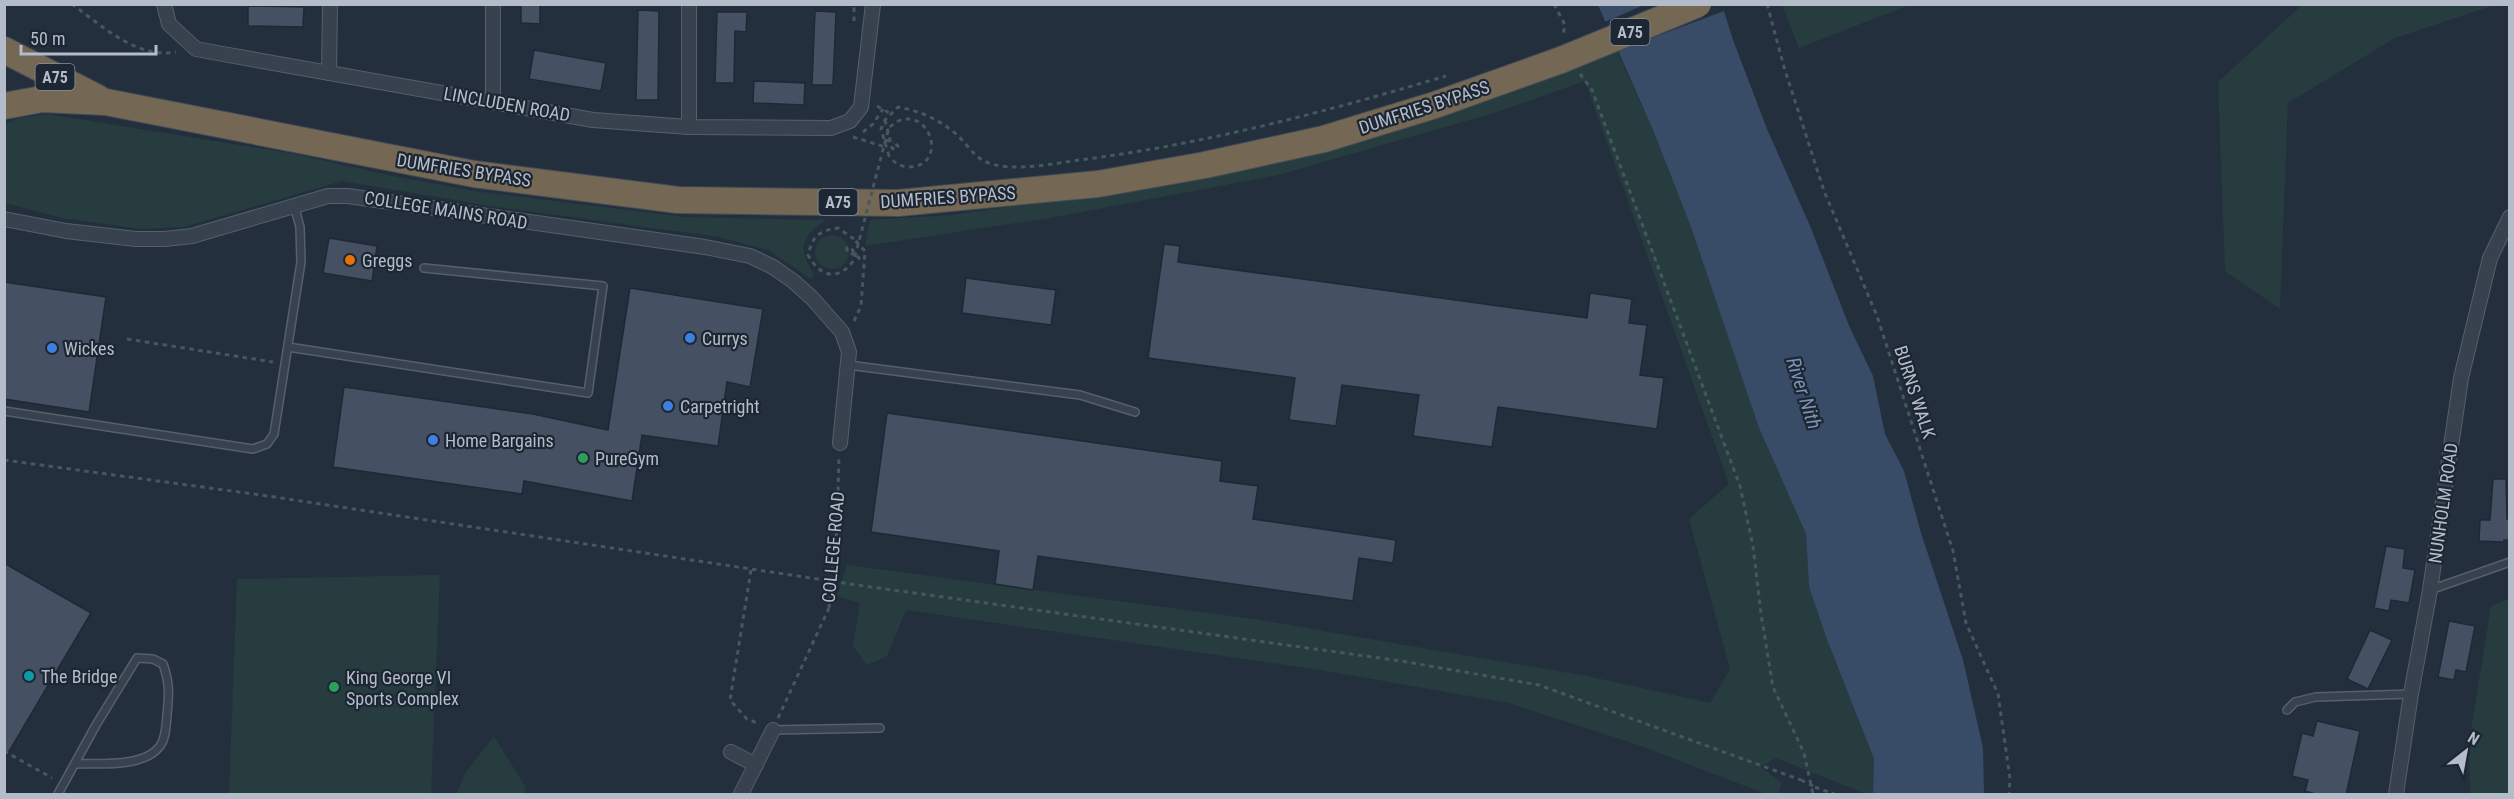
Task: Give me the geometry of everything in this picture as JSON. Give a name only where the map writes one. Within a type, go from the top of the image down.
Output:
[{"type":"highway","name":"DUMFRIES BYPASS","points":[[4,106],[42,99],[106,102],[474,174],[678,200],[898,203],[1098,184],[1205,165],[1324,139],[1435,105],[1698,4]]},
{"type":"highway","name":"DUMFRIES BYPASS","points":[[4,50],[106,102]]},
{"type":"street","points":[[164,4],[169,24],[196,49]]},
{"type":"street","points":[[329,73],[330,4]]},
{"type":"street","points":[[493,102],[494,4]]},
{"type":"street","points":[[688,4],[689,127]]},
{"type":"street","points":[[838,127],[856,115],[862,98],[873,4]]},
{"type":"street","name":"LINCLUDEN ROAD","points":[[196,49],[593,120],[689,127],[838,127]]},
{"type":"street","name":"COLLEGE MAINS ROAD","points":[[4,219],[66,231],[136,239],[165,239],[192,236],[328,196],[348,196],[705,247],[750,256],[793,281],[812,298],[842,332],[848,359]]},
{"type":"street","name":"NUNHOLM ROAD","points":[[2396,795],[2430,590],[2461,378],[2490,258],[2510,217]]},
{"type":"street","points":[[840,443],[848,359]]},
{"type":"street","points":[[741,795],[773,730]]},
{"type":"street","points":[[731,752],[756,765]]},
{"type":"lane","points":[[4,411],[253,449],[267,444],[274,434],[302,244],[294,205]]},
{"type":"lane","points":[[288,347],[588,393],[603,286],[424,268]]},
{"type":"lane","points":[[848,359],[1080,394],[1135,412]]},
{"type":"lane","points":[[2430,590],[2510,562]]},
{"type":"lane","points":[[58,795],[63,784],[137,658],[153,659],[163,664],[170,684],[165,736],[159,747],[147,757],[124,763],[75,764]]},
{"type":"lane","points":[[2287,710],[2295,702],[2316,697],[2411,694]]},
{"type":"lane","points":[[773,730],[880,728]]},
{"type":"path","points":[[72,4],[120,38],[145,50],[165,54],[196,49]]},
{"type":"path","points":[[1554,4],[1565,25],[1567,56],[1592,90],[1740,486],[1753,546],[1773,687],[1804,753],[1812,795]]},
{"type":"path","name":"BURNS WALK","points":[[1767,4],[1784,67],[1824,191],[1877,316],[1953,551],[1966,623],[1998,694],[2010,779],[2009,795]]},
{"type":"path","points":[[848,359],[854,322],[861,306],[865,251],[854,239],[838,228],[824,230],[812,240],[808,255],[814,267],[826,274],[838,273],[848,268],[855,255],[885,140],[889,127],[902,119],[916,120],[925,127],[932,138],[932,151],[927,159],[916,166],[903,167],[892,161],[885,147],[881,129],[885,120],[898,107],[917,110],[939,121],[984,162],[1004,167],[1111,156],[1217,137],[1341,107],[1449,75]]},
{"type":"path","points":[[854,138],[873,124],[883,109]]},
{"type":"path","points":[[885,120],[892,144],[885,140]]},
{"type":"path","points":[[838,127],[854,138],[885,147]]},
{"type":"path","points":[[855,255],[851,252],[864,264]]},
{"type":"path","points":[[127,339],[285,363]]},
{"type":"path","name":"COLLEGE ROAD","points":[[773,730],[829,608],[837,527],[840,443]]},
{"type":"path","points":[[4,460],[261,495],[751,570],[1401,661],[1539,685],[1801,780],[1834,795]]},
{"type":"path","points":[[751,570],[730,700],[747,719],[773,730]]},
{"type":"path","points":[[4,751],[63,784]]},
{"type":"green space","points":[[1782,5],[1909,5],[1799,48]]},
{"type":"green space","points":[[2302,5],[2494,5],[2395,38],[2288,103],[2280,309],[2225,271],[2218,82]]},
{"type":"green space","points":[[1617,51],[1653,130],[1691,227],[1759,428],[1806,534],[1809,587],[1874,759],[1873,794],[1866,794],[1776,758],[1761,767],[1782,783],[1778,794],[1766,794],[1644,747],[1509,703],[1320,670],[906,610],[887,656],[867,665],[853,646],[860,603],[837,596],[847,565],[1254,619],[1592,677],[1710,703],[1730,669],[1689,519],[1729,484],[1585,81],[1494,113],[1278,175],[1050,218],[865,246],[870,220],[952,215],[1135,188],[1476,99]]},
{"type":"green space","points":[[48,114],[295,154],[393,176],[481,192],[684,217],[826,220],[811,232],[804,243],[805,257],[814,274],[811,279],[768,250],[719,237],[490,206],[342,181],[183,227],[141,229],[62,218],[5,203],[5,124],[19,118]]},
{"type":"green space","points":[[832,235],[844,240],[849,252],[844,264],[832,269],[820,264],[815,252],[820,240]]},
{"type":"green space","name":"King George VI Sports Complex","points":[[440,575],[431,794],[229,794],[237,579]]},
{"type":"green space","points":[[2509,599],[2509,794],[2470,794],[2469,742],[2491,606]]},
{"type":"green space","points":[[494,736],[526,788],[524,794],[456,794],[466,772]]},
{"type":"water","name":"River Nith","points":[[1598,5],[1722,5],[1767,129],[1810,226],[1850,328],[1873,376],[1885,434],[1904,471],[1921,533],[1963,660],[1983,748],[1984,794],[1873,794],[1874,759],[1809,587],[1806,534],[1759,428],[1691,227],[1653,130]]},
{"type":"pier","points":[[1725,4],[1727,10],[1614,52],[1602,23],[1644,5]]},
{"type":"building","points":[[521,4],[540,4],[540,24],[521,23]]},
{"type":"building","points":[[248,6],[304,7],[303,27],[248,26]]},
{"type":"building","points":[[638,10],[659,11],[658,100],[636,100]]},
{"type":"building","points":[[815,11],[836,12],[833,85],[812,85]]},
{"type":"building","points":[[717,12],[747,12],[746,32],[735,31],[734,83],[715,83]]},
{"type":"building","points":[[534,50],[606,63],[601,91],[529,79]]},
{"type":"building","points":[[754,81],[805,83],[804,105],[753,103]]},
{"type":"building","name":"Greggs","points":[[329,238],[377,246],[372,281],[323,273]]},
{"type":"building","points":[[1164,244],[1180,246],[1178,262],[1587,318],[1590,293],[1632,299],[1629,323],[1647,325],[1640,375],[1664,378],[1657,429],[1498,407],[1492,447],[1413,436],[1419,395],[1342,385],[1336,426],[1289,420],[1295,378],[1148,358]]},
{"type":"building","points":[[966,278],[1056,290],[1051,325],[962,313]]},
{"type":"building","name":"Wickes","points":[[4,282],[106,297],[89,412],[4,399]]},
{"type":"building","points":[[630,288],[763,309],[750,387],[727,382],[718,446],[642,435],[632,501],[524,481],[522,494],[333,467],[344,387],[533,414],[608,430]]},
{"type":"building","points":[[887,413],[1222,461],[1220,481],[1258,486],[1253,519],[1396,540],[1393,563],[1359,558],[1353,601],[1038,556],[1033,590],[995,584],[999,551],[871,532]]},
{"type":"building","points":[[2493,479],[2506,479],[2507,519],[2510,519],[2510,529],[2509,540],[2504,540],[2504,542],[2479,541],[2480,520],[2490,520]]},
{"type":"building","points":[[2386,546],[2405,549],[2403,568],[2415,570],[2409,603],[2391,600],[2389,611],[2374,608]]},
{"type":"building","name":"The Bridge","points":[[4,563],[91,613],[4,760]]},
{"type":"building","points":[[2449,621],[2475,626],[2466,672],[2456,670],[2454,680],[2438,677]]},
{"type":"building","points":[[2370,630],[2392,640],[2368,689],[2347,679]]},
{"type":"building","points":[[2317,721],[2360,731],[2346,795],[2319,795],[2305,791],[2308,780],[2292,776],[2302,733],[2313,736]]},
{"type":"place","name":"Greggs","points":[[350,260]]},
{"type":"place","name":"Currys","points":[[690,338]]},
{"type":"place","name":"Wickes","points":[[52,348]]},
{"type":"place","name":"Carpetright","points":[[668,406]]},
{"type":"place","name":"Home Bargains","points":[[433,440]]},
{"type":"place","name":"PureGym","points":[[583,458]]},
{"type":"place","name":"The Bridge","points":[[29,676]]},
{"type":"place","name":"King George VI Sports Complex","points":[[334,687]]}]
